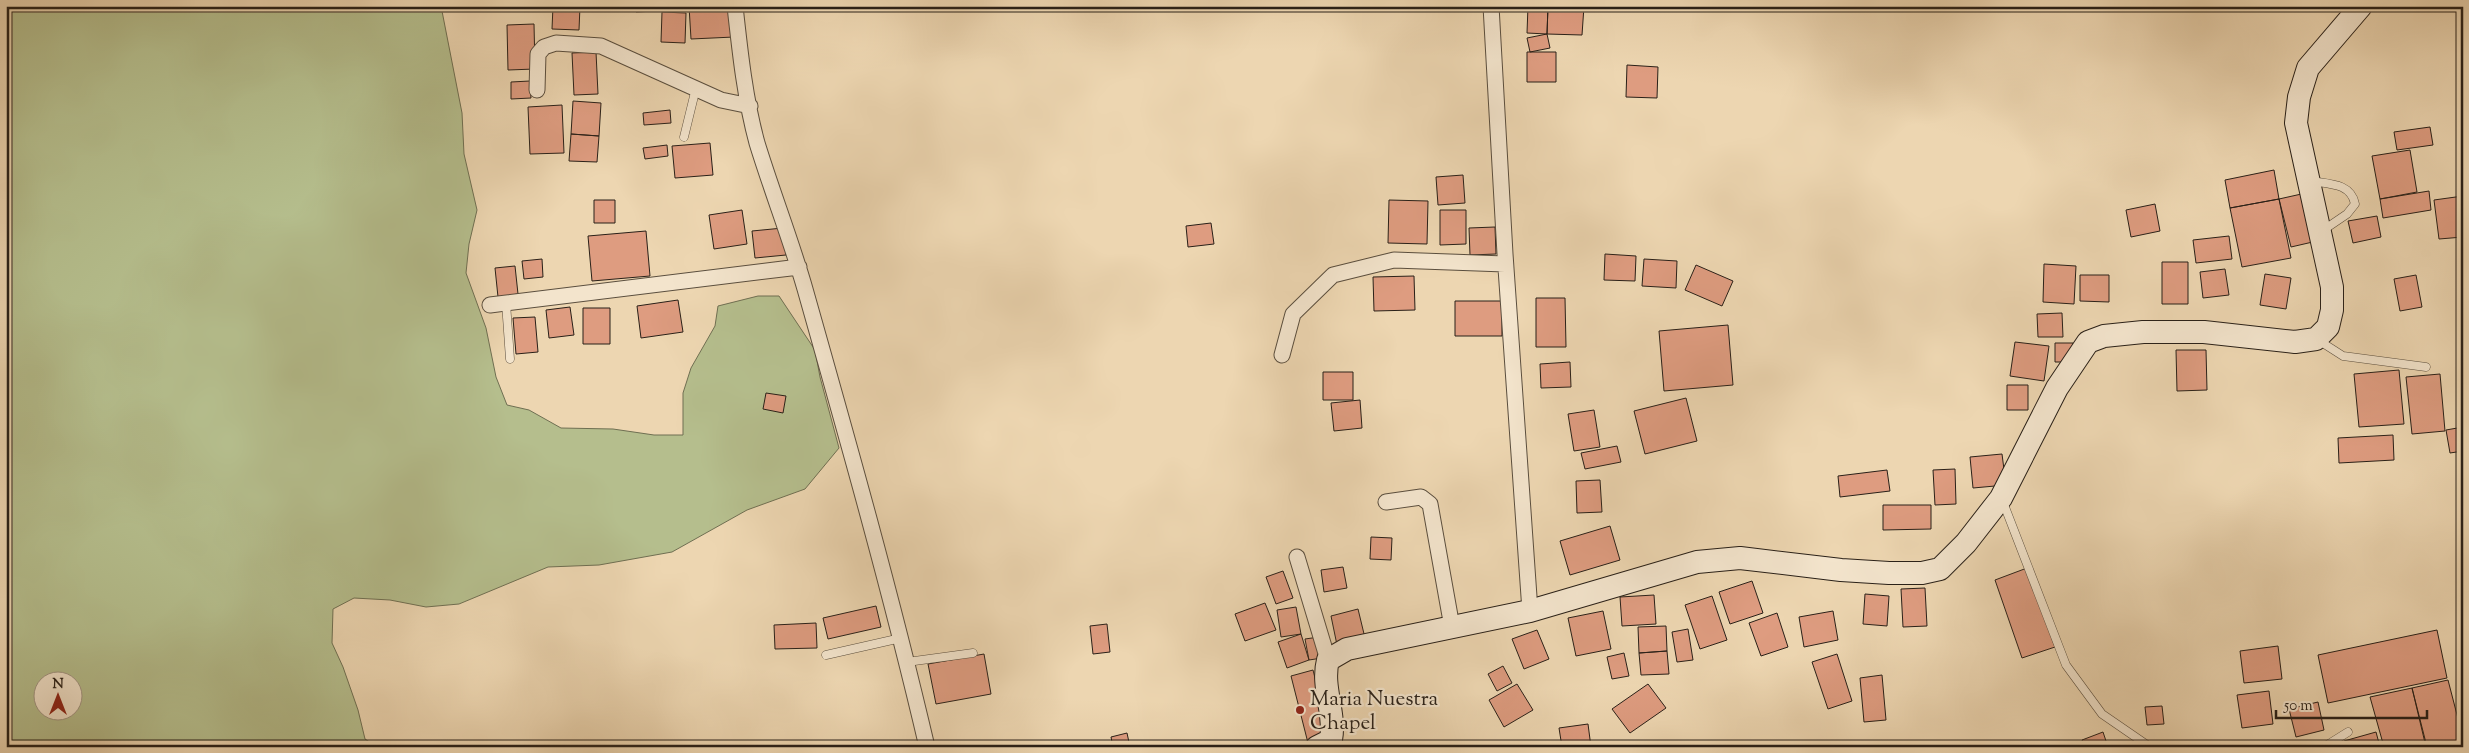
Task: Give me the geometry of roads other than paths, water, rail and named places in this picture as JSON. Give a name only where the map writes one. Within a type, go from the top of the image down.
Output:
[{"type":"street","points":[[735,6],[742,62],[757,142],[799,267],[901,638],[927,747]]},
{"type":"street","points":[[1491,6],[1506,264],[1530,611]]},
{"type":"street","points":[[1328,660],[1347,649],[1530,611],[1697,562],[1740,558],[1879,572],[1922,573],[1940,569],[1966,543],[2001,498],[2057,388],[2088,342],[2104,336],[2144,332],[2204,332],[2295,342],[2316,339],[2328,327],[2332,310],[2332,287],[2296,123],[2301,90],[2308,68],[2361,6]]},
{"type":"street","points":[[537,90],[538,54],[544,47],[556,44],[601,46],[734,104],[750,106]]},
{"type":"street","points":[[1282,355],[1294,314],[1333,275],[1394,260],[1506,264]]},
{"type":"street","points":[[490,305],[799,267]]},
{"type":"street","points":[[1386,502],[1421,497],[1430,504],[1452,627]]},
{"type":"street","points":[[1297,557],[1328,660],[1325,672],[1328,705],[1334,726],[1331,740],[1317,747]]},
{"type":"lane","points":[[684,137],[696,88]]},
{"type":"lane","points":[[2309,181],[2342,186],[2354,197],[2355,204],[2347,214],[2320,232]]},
{"type":"lane","points":[[506,303],[510,359]]},
{"type":"lane","points":[[2316,339],[2343,356],[2426,367]]},
{"type":"lane","points":[[2001,498],[2066,665],[2102,714],[2150,747]]},
{"type":"lane","points":[[826,655],[901,638]]},
{"type":"lane","points":[[907,662],[972,653]]},
{"type":"lane","points":[[2324,747],[2348,732]]},
{"type":"place","name":"Maria Nuestra Chapel","points":[[1300,710]]}]
